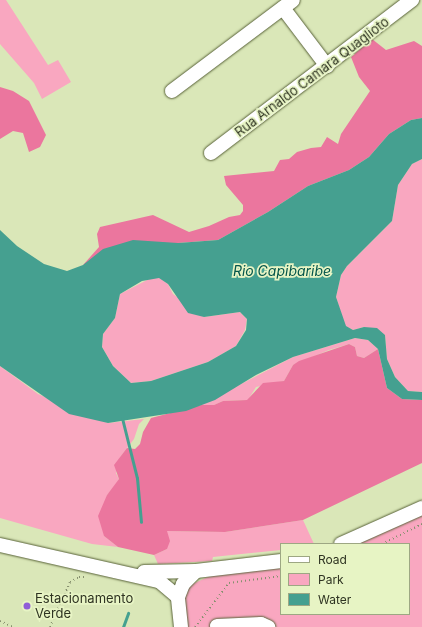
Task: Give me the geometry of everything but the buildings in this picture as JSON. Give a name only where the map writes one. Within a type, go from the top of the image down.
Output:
[{"type":"street","name":"Rua Arnaldo Camara Quaglioto","points":[[211,153],[412,0]]},
{"type":"street","points":[[172,91],[288,4],[327,66]]},
{"type":"street","points":[[343,543],[422,508]]},
{"type":"street","points":[[0,545],[163,583],[178,597]]},
{"type":"street","points":[[106,569],[196,571],[280,561]]},
{"type":"street","points":[[181,627],[178,597],[183,584],[196,571]]},
{"type":"street","points":[[217,626],[262,624],[268,627]]},
{"type":"path","points":[[384,543],[422,524]]},
{"type":"path","points":[[195,627],[229,583],[280,576]]},
{"type":"path","points":[[50,627],[70,582],[78,577],[86,577]]},
{"type":"path","points":[[0,621],[13,627]]},
{"type":"green space","points":[[0,0],[6,0],[48,65],[58,60],[71,82],[42,99],[34,83],[0,44]]},
{"type":"green space","points":[[422,159],[422,392],[408,391],[395,377],[387,359],[385,335],[364,327],[353,330],[345,326],[336,297],[341,275],[347,266],[392,221],[398,185],[412,164]]},
{"type":"green space","points":[[151,278],[160,278],[168,284],[173,294],[204,317],[240,312],[247,319],[245,330],[236,346],[208,362],[151,381],[131,383],[113,366],[102,347],[103,334],[115,318],[120,294]]},
{"type":"green space","points":[[355,338],[368,340],[378,349],[364,358],[357,356],[355,347],[349,344],[329,350],[293,365],[284,381],[256,387],[248,400],[223,401],[214,405],[201,405],[293,357]]},
{"type":"green space","points":[[0,366],[38,394],[108,423],[144,419],[139,424],[134,439],[121,456],[116,473],[119,479],[107,495],[104,536],[118,547],[92,544],[0,518]]},
{"type":"green space","points":[[422,509],[422,627],[182,627],[186,587],[210,576],[280,566],[280,615],[410,615],[410,543],[352,543]]},
{"type":"green space","points":[[303,520],[314,543],[280,543],[280,550],[213,557],[212,561],[158,564],[154,555],[167,549],[167,531],[225,532]]},
{"type":"shaded area","points":[[372,39],[386,50],[414,41],[422,46],[422,118],[411,120],[389,134],[369,157],[349,170],[308,186],[268,212],[218,240],[178,243],[83,265],[99,247],[97,234],[100,227],[153,215],[189,232],[209,226],[229,217],[240,215],[243,211],[243,205],[226,185],[224,176],[274,171],[280,160],[289,159],[297,152],[321,147],[327,137],[338,144],[341,134],[370,91],[359,77],[351,57]]},
{"type":"shaded area","points":[[0,87],[13,91],[29,101],[46,135],[40,147],[29,152],[23,133],[13,131],[0,139]]},
{"type":"shaded area","points":[[349,344],[355,347],[357,356],[364,358],[378,349],[387,388],[402,399],[422,400],[422,463],[303,520],[225,532],[167,531],[170,541],[167,549],[154,555],[118,547],[104,536],[98,516],[107,495],[119,479],[114,465],[127,448],[135,449],[140,444],[143,432],[151,418],[201,405],[214,405],[223,401],[247,400],[263,383],[284,381],[293,365],[299,361]]},
{"type":"water","name":"Rio Capibaribe","points":[[422,118],[422,159],[412,164],[398,185],[392,221],[347,266],[341,275],[336,297],[346,326],[353,330],[364,327],[377,328],[385,335],[387,359],[395,377],[408,391],[422,392],[422,400],[402,399],[387,388],[378,349],[368,340],[355,338],[293,357],[256,375],[215,400],[186,411],[108,423],[69,414],[0,366],[0,230],[17,246],[44,264],[67,271],[83,265],[103,249],[133,240],[178,243],[218,240],[268,212],[308,186],[349,170],[369,157],[389,134],[411,120]],"holes":[[[159,278],[168,284],[188,313],[204,317],[240,312],[247,319],[246,330],[236,346],[208,362],[151,381],[131,383],[113,366],[102,347],[103,334],[115,318],[120,294],[142,281]]]},
{"type":"waterway","points":[[122,418],[137,478],[141,522]]},
{"type":"waterway","points":[[123,627],[128,613]]},
{"type":"place","name":"Estacionamento Verde","points":[[27,606]]}]
